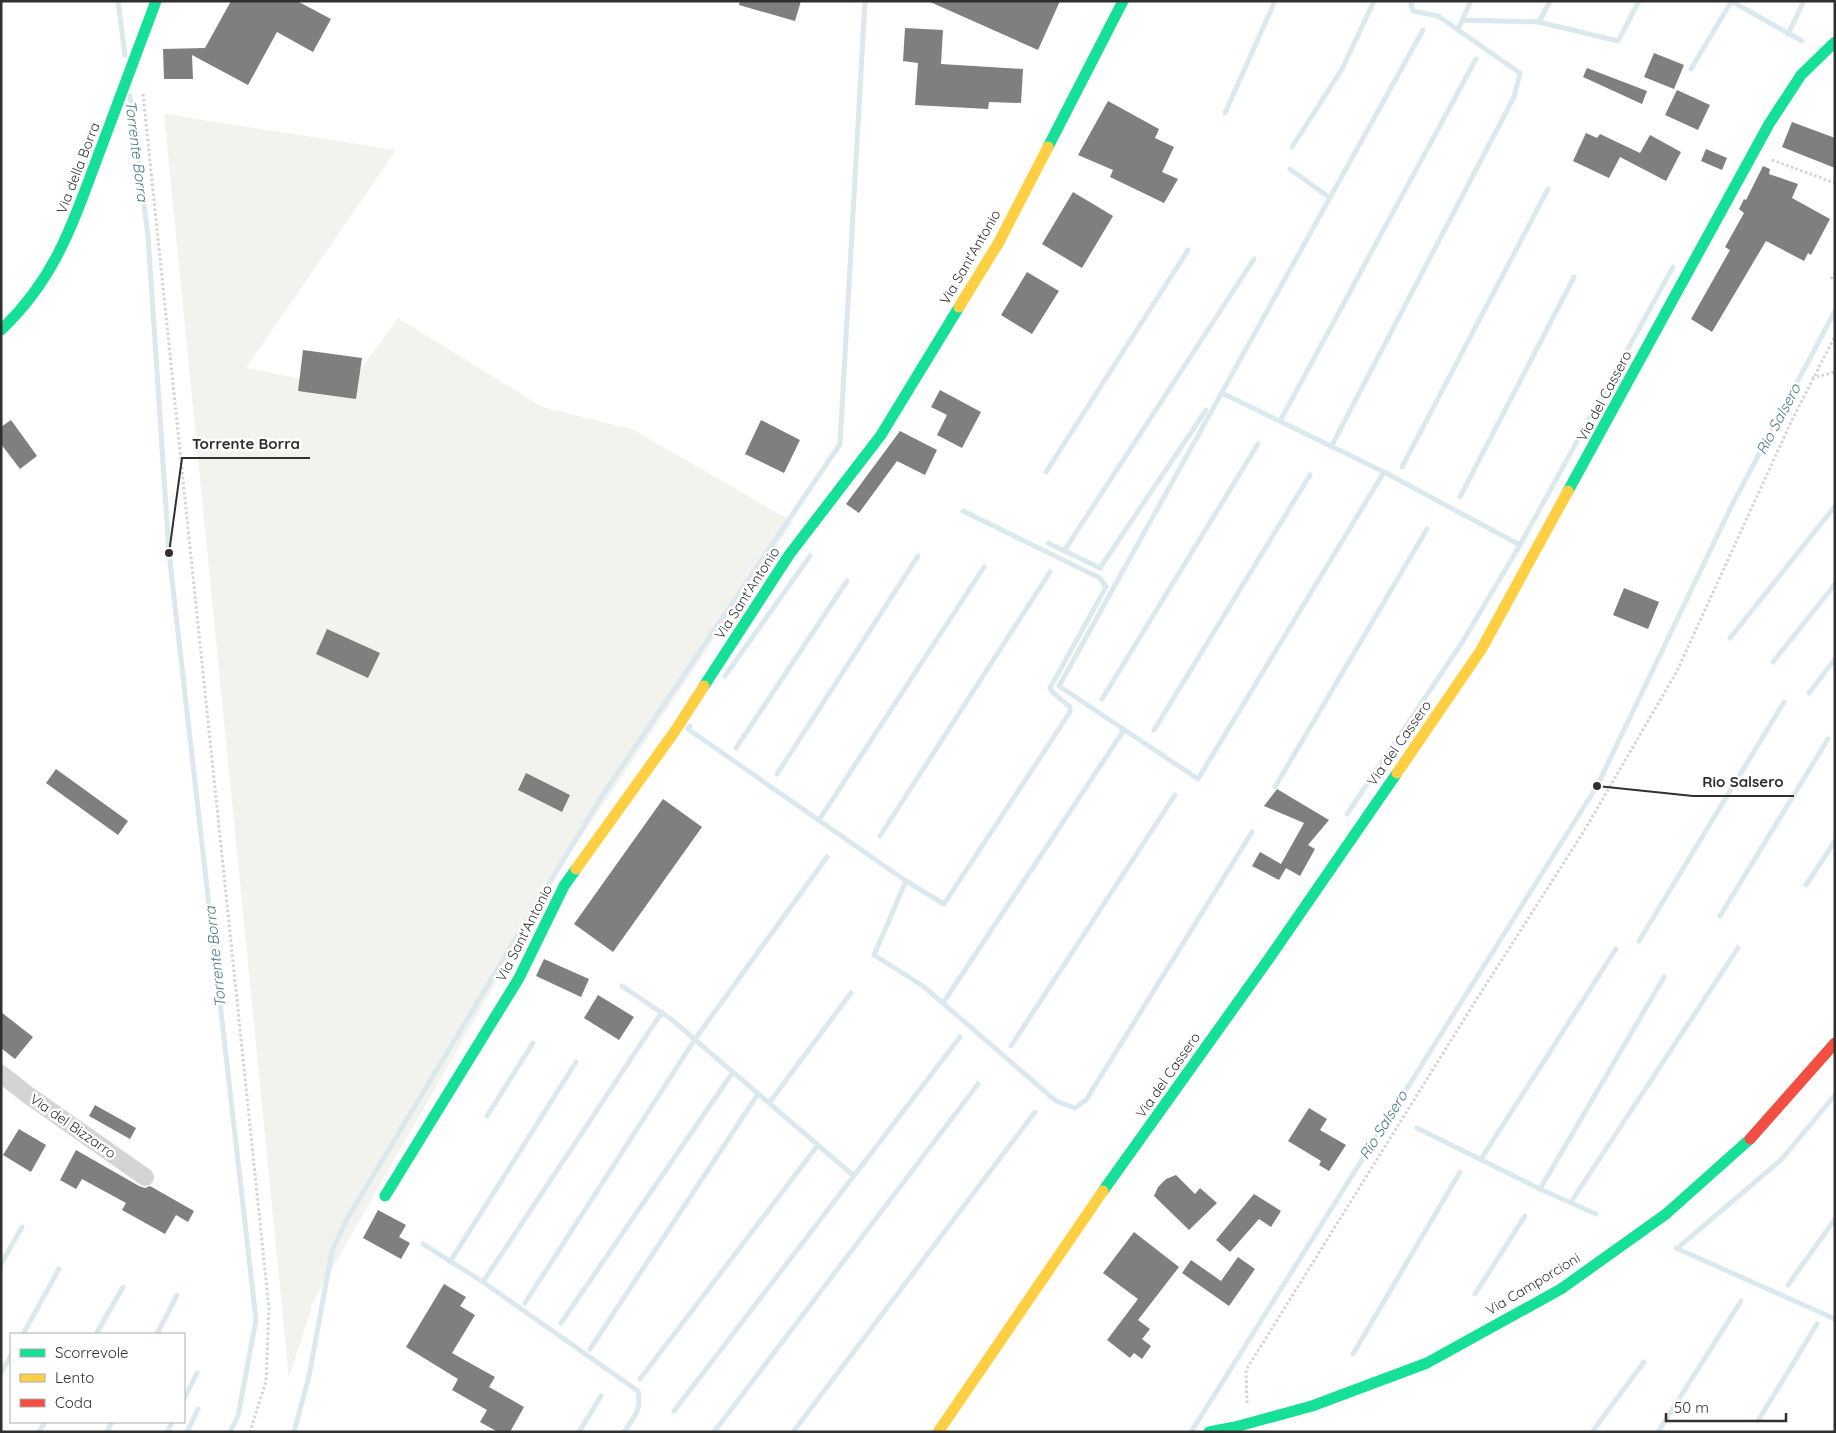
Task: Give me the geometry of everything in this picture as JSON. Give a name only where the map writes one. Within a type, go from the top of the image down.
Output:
[{"type":"street","name":"Via della Borra","points":[[1,330],[34,296],[58,258],[156,1]]},
{"type":"street","name":"Via Sant'Antonio","points":[[385,1196],[519,978],[564,886],[675,731],[789,555],[881,435],[999,242],[1123,1]]},
{"type":"street","name":"Via del Cassero","points":[[938,1432],[1081,1222],[1268,960],[1481,650],[1769,124],[1802,75],[1835,42]]},
{"type":"street","name":"Via Camporcioni","points":[[1209,1432],[1248,1424],[1312,1406],[1427,1363],[1561,1289],[1666,1214],[1755,1134],[1835,1043]]},
{"type":"street","name":"Via del Bizzarro","points":[[1,1074],[145,1177]]},
{"type":"path","points":[[143,94],[269,1309],[266,1381],[250,1432]]},
{"type":"path","points":[[1754,153],[1835,184]]},
{"type":"path","points":[[1831,278],[1835,273]]},
{"type":"path","points":[[1248,1424],[1246,1370],[1473,1005],[1584,831],[1677,671],[1812,378],[1835,336]]},
{"type":"path","points":[[1812,378],[1835,372]]},
{"type":"shaded area","points":[[164,114],[396,150],[246,368],[347,388],[398,318],[542,407],[634,430],[793,522],[567,858],[313,1302],[289,1378]]},
{"type":"building","points":[[231,1],[297,1],[331,19],[313,52],[277,32],[248,85],[192,55],[193,79],[164,79],[163,49],[205,48]]},
{"type":"building","points":[[740,1],[801,1],[795,21],[739,5]]},
{"type":"building","points":[[928,1],[1060,1],[1038,50]]},
{"type":"building","points":[[905,28],[943,30],[941,64],[1023,69],[1021,103],[989,102],[988,109],[915,105],[918,63],[903,61]]},
{"type":"building","points":[[1654,53],[1684,65],[1674,89],[1644,77]]},
{"type":"building","points":[[1587,68],[1647,91],[1642,104],[1583,77]]},
{"type":"building","points":[[1677,90],[1710,105],[1698,130],[1665,115]]},
{"type":"building","points":[[1108,101],[1159,129],[1155,138],[1174,147],[1162,172],[1178,179],[1164,203],[1110,177],[1113,170],[1078,155]]},
{"type":"building","points":[[1792,122],[1835,138],[1835,168],[1782,147]]},
{"type":"building","points":[[1586,133],[1597,138],[1600,134],[1640,153],[1650,135],[1681,152],[1666,181],[1620,157],[1609,178],[1573,161]]},
{"type":"building","points":[[1706,149],[1727,158],[1722,170],[1701,161]]},
{"type":"building","points":[[1763,166],[1770,169],[1769,174],[1798,184],[1792,198],[1830,219],[1811,255],[1808,253],[1804,261],[1766,241],[1712,332],[1691,319],[1730,250],[1725,247],[1744,213],[1739,209],[1744,199],[1746,200]]},
{"type":"building","points":[[1073,192],[1113,216],[1082,268],[1042,244]]},
{"type":"building","points":[[1027,272],[1059,291],[1032,334],[1001,315]]},
{"type":"building","points":[[303,350],[362,358],[356,399],[298,391]]},
{"type":"building","points":[[940,390],[981,412],[962,448],[937,435],[947,415],[931,407]]},
{"type":"building","points":[[11,420],[37,456],[20,469],[1,444],[1,427]]},
{"type":"building","points":[[761,420],[800,440],[784,473],[745,454]]},
{"type":"building","points":[[900,431],[937,450],[925,475],[897,461],[859,513],[846,504]]},
{"type":"building","points":[[1624,588],[1659,602],[1648,629],[1613,615]]},
{"type":"building","points":[[327,629],[380,653],[368,678],[316,654]]},
{"type":"building","points":[[56,769],[128,821],[118,835],[46,783]]},
{"type":"building","points":[[526,773],[570,795],[562,812],[518,790]]},
{"type":"building","points":[[1277,789],[1329,820],[1308,845],[1315,849],[1300,876],[1286,868],[1279,880],[1252,866],[1260,852],[1281,864],[1304,823],[1264,806]]},
{"type":"building","points":[[663,799],[702,827],[613,952],[574,924]]},
{"type":"building","points":[[544,959],[589,979],[581,997],[536,976]]},
{"type":"building","points":[[598,995],[634,1017],[619,1040],[584,1018]]},
{"type":"building","points":[[1,1012],[33,1037],[15,1059],[1,1048]]},
{"type":"building","points":[[95,1105],[136,1128],[130,1139],[89,1116]]},
{"type":"building","points":[[1309,1108],[1327,1119],[1320,1130],[1346,1145],[1329,1171],[1319,1165],[1321,1161],[1288,1141]]},
{"type":"building","points":[[19,1129],[46,1145],[31,1172],[3,1155]]},
{"type":"building","points":[[76,1150],[139,1186],[145,1188],[150,1186],[194,1211],[188,1222],[176,1215],[165,1234],[122,1210],[126,1203],[82,1179],[76,1189],[60,1180]]},
{"type":"building","points":[[1176,1175],[1195,1194],[1200,1188],[1217,1203],[1189,1230],[1154,1196],[1158,1187],[1166,1179]]},
{"type":"building","points":[[1254,1194],[1281,1211],[1271,1227],[1259,1219],[1230,1252],[1216,1240]]},
{"type":"building","points":[[378,1210],[406,1225],[399,1237],[410,1243],[401,1259],[363,1238]]},
{"type":"building","points":[[1134,1232],[1179,1267],[1138,1320],[1150,1329],[1142,1339],[1151,1346],[1142,1359],[1134,1353],[1130,1358],[1107,1340],[1138,1299],[1103,1273]]},
{"type":"building","points":[[1238,1257],[1255,1269],[1229,1306],[1182,1273],[1191,1260],[1221,1281]]},
{"type":"building","points":[[444,1284],[466,1297],[460,1306],[475,1315],[452,1353],[495,1377],[489,1387],[524,1407],[510,1432],[498,1432],[480,1422],[487,1410],[452,1390],[458,1379],[406,1347]]},
{"type":"waterway","name":"Torrente Borra","points":[[118,1],[125,55]]},
{"type":"waterway","points":[[294,1432],[309,1376],[332,1251],[347,1219],[600,799],[840,444],[865,1]]},
{"type":"waterway","points":[[1225,113],[1275,1]]},
{"type":"waterway","points":[[1292,147],[1342,69],[1374,1]]},
{"type":"waterway","points":[[1331,447],[1514,97],[1520,73],[1438,16],[1413,11],[1411,5],[1413,1]]},
{"type":"waterway","points":[[1458,29],[1471,1]]},
{"type":"waterway","points":[[1539,22],[1550,1]]},
{"type":"waterway","points":[[1463,20],[1539,22],[1618,41],[1639,1]]},
{"type":"waterway","points":[[1731,1],[1802,41]]},
{"type":"waterway","points":[[1788,34],[1804,1]]},
{"type":"waterway","points":[[1691,69],[1731,2]]},
{"type":"waterway","points":[[1384,472],[1198,779],[1059,686],[1423,30]]},
{"type":"waterway","points":[[1280,421],[1476,59]]},
{"type":"waterway","name":"Torrente Borra","points":[[130,96],[148,236],[169,553],[256,1320],[238,1416],[230,1432]]},
{"type":"waterway","points":[[1290,169],[1330,198]]},
{"type":"waterway","points":[[1402,467],[1548,189]]},
{"type":"waterway","points":[[1046,472],[1188,250]]},
{"type":"waterway","points":[[1064,551],[1254,259]]},
{"type":"waterway","points":[[1347,814],[1463,641],[1520,545],[1673,267]]},
{"type":"waterway","points":[[1460,497],[1574,277]]},
{"type":"waterway","name":"Rio Salsero","points":[[1191,1432],[1597,786],[1732,505],[1835,311]]},
{"type":"waterway","points":[[1222,393],[1384,472],[1520,545]]},
{"type":"waterway","points":[[1048,543],[1100,568],[1206,410]]},
{"type":"waterway","points":[[1102,699],[1258,444]]},
{"type":"waterway","points":[[1154,730],[1310,475]]},
{"type":"waterway","points":[[1730,638],[1835,506]]},
{"type":"waterway","points":[[906,881],[944,904],[1070,712],[1070,707],[1052,692],[1050,688],[1106,587],[1100,578],[963,511]]},
{"type":"waterway","points":[[1275,787],[1427,529]]},
{"type":"waterway","points":[[725,676],[810,556]]},
{"type":"waterway","points":[[777,774],[918,556]]},
{"type":"waterway","points":[[819,820],[984,567]]},
{"type":"waterway","points":[[880,836],[1050,572]]},
{"type":"waterway","points":[[736,748],[847,581]]},
{"type":"waterway","points":[[1773,662],[1835,584]]},
{"type":"waterway","points":[[1809,693],[1835,659]]},
{"type":"waterway","points":[[1639,941],[1784,702]]},
{"type":"waterway","points":[[690,726],[688,729],[906,881],[874,955],[923,986],[1056,1101],[1075,1108],[1086,1100],[1252,832]]},
{"type":"waterway","points":[[943,1003],[1124,730]]},
{"type":"waterway","points":[[1720,916],[1828,739]]},
{"type":"waterway","points":[[1011,1046],[1175,795]]},
{"type":"waterway","points":[[1806,885],[1835,841]]},
{"type":"waterway","points":[[525,1303],[695,1039],[827,857]]},
{"type":"waterway","points":[[1571,1202],[1738,948]]},
{"type":"waterway","points":[[1481,1159],[1616,949]]},
{"type":"waterway","points":[[1540,1189],[1664,977]]},
{"type":"waterway","points":[[622,986],[671,1019],[854,1176]]},
{"type":"waterway","points":[[769,1103],[851,993]]},
{"type":"waterway","points":[[483,1282],[662,1012]]},
{"type":"waterway","points":[[674,1411],[960,1037]]},
{"type":"waterway","points":[[487,1116],[533,1043]]},
{"type":"waterway","points":[[450,1262],[576,1062]]},
{"type":"waterway","points":[[561,1323],[733,1072]]},
{"type":"waterway","points":[[714,1432],[978,1084]]},
{"type":"waterway","points":[[590,1349],[758,1094]]},
{"type":"waterway","points":[[1681,1245],[1781,1160],[1835,1095]]},
{"type":"waterway","points":[[793,1432],[1035,1112]]},
{"type":"waterway","points":[[1417,1128],[1540,1189],[1596,1214]]},
{"type":"waterway","points":[[640,1379],[818,1145]]},
{"type":"waterway","points":[[1353,1354],[1460,1172]]},
{"type":"waterway","points":[[1475,1294],[1525,1216]]},
{"type":"waterway","points":[[1788,1285],[1835,1219]]},
{"type":"waterway","points":[[1,1264],[22,1227]]},
{"type":"waterway","points":[[423,1244],[483,1282],[638,1391],[638,1408],[624,1432]]},
{"type":"waterway","points":[[1676,1248],[1835,1319]]},
{"type":"waterway","points":[[24,1333],[59,1269]]},
{"type":"waterway","points":[[97,1333],[123,1287]]},
{"type":"waterway","points":[[158,1333],[177,1295]]},
{"type":"waterway","points":[[1658,1432],[1741,1301]]},
{"type":"waterway","points":[[1758,1421],[1817,1324]]},
{"type":"waterway","points":[[1,1373],[10,1357]]},
{"type":"waterway","points":[[1592,1432],[1644,1362]]},
{"type":"waterway","points":[[185,1397],[197,1373]]},
{"type":"waterway","points":[[579,1432],[601,1396]]},
{"type":"waterway","points":[[187,1432],[198,1409]]},
{"type":"waterway","points":[[39,1432],[44,1423]]},
{"type":"waterway","points":[[107,1432],[112,1423]]},
{"type":"waterway","points":[[167,1432],[172,1423]]},
{"type":"traffic: fast","points":[[1,330],[21,310],[37,289],[51,267],[73,223],[156,1]]},
{"type":"traffic: fast","points":[[1048,147],[1123,1]]},
{"type":"traffic: fast","points":[[1568,491],[1769,124],[1801,75],[1835,42]]},
{"type":"traffic: fast","points":[[704,686],[789,555],[881,435],[959,307]]},
{"type":"traffic: fast","points":[[1103,1191],[1268,960],[1397,773]]},
{"type":"traffic: fast","points":[[385,1196],[519,978],[564,886],[576,869]]},
{"type":"traffic: fast","points":[[1209,1432],[1235,1427],[1312,1406],[1427,1363],[1561,1289],[1666,1214],[1750,1139]]},
{"type":"traffic: slow","points":[[959,307],[999,242],[1048,147]]},
{"type":"traffic: slow","points":[[1397,773],[1481,650],[1568,491]]},
{"type":"traffic: slow","points":[[576,869],[675,731],[704,686]]},
{"type":"traffic: slow","points":[[938,1432],[1103,1191]]},
{"type":"traffic: jam","points":[[1750,1139],[1835,1043]]},
{"type":"place","name":"Torrente Borra","points":[[169,553]]},
{"type":"place","name":"Rio Salsero","points":[[1597,786]]}]
